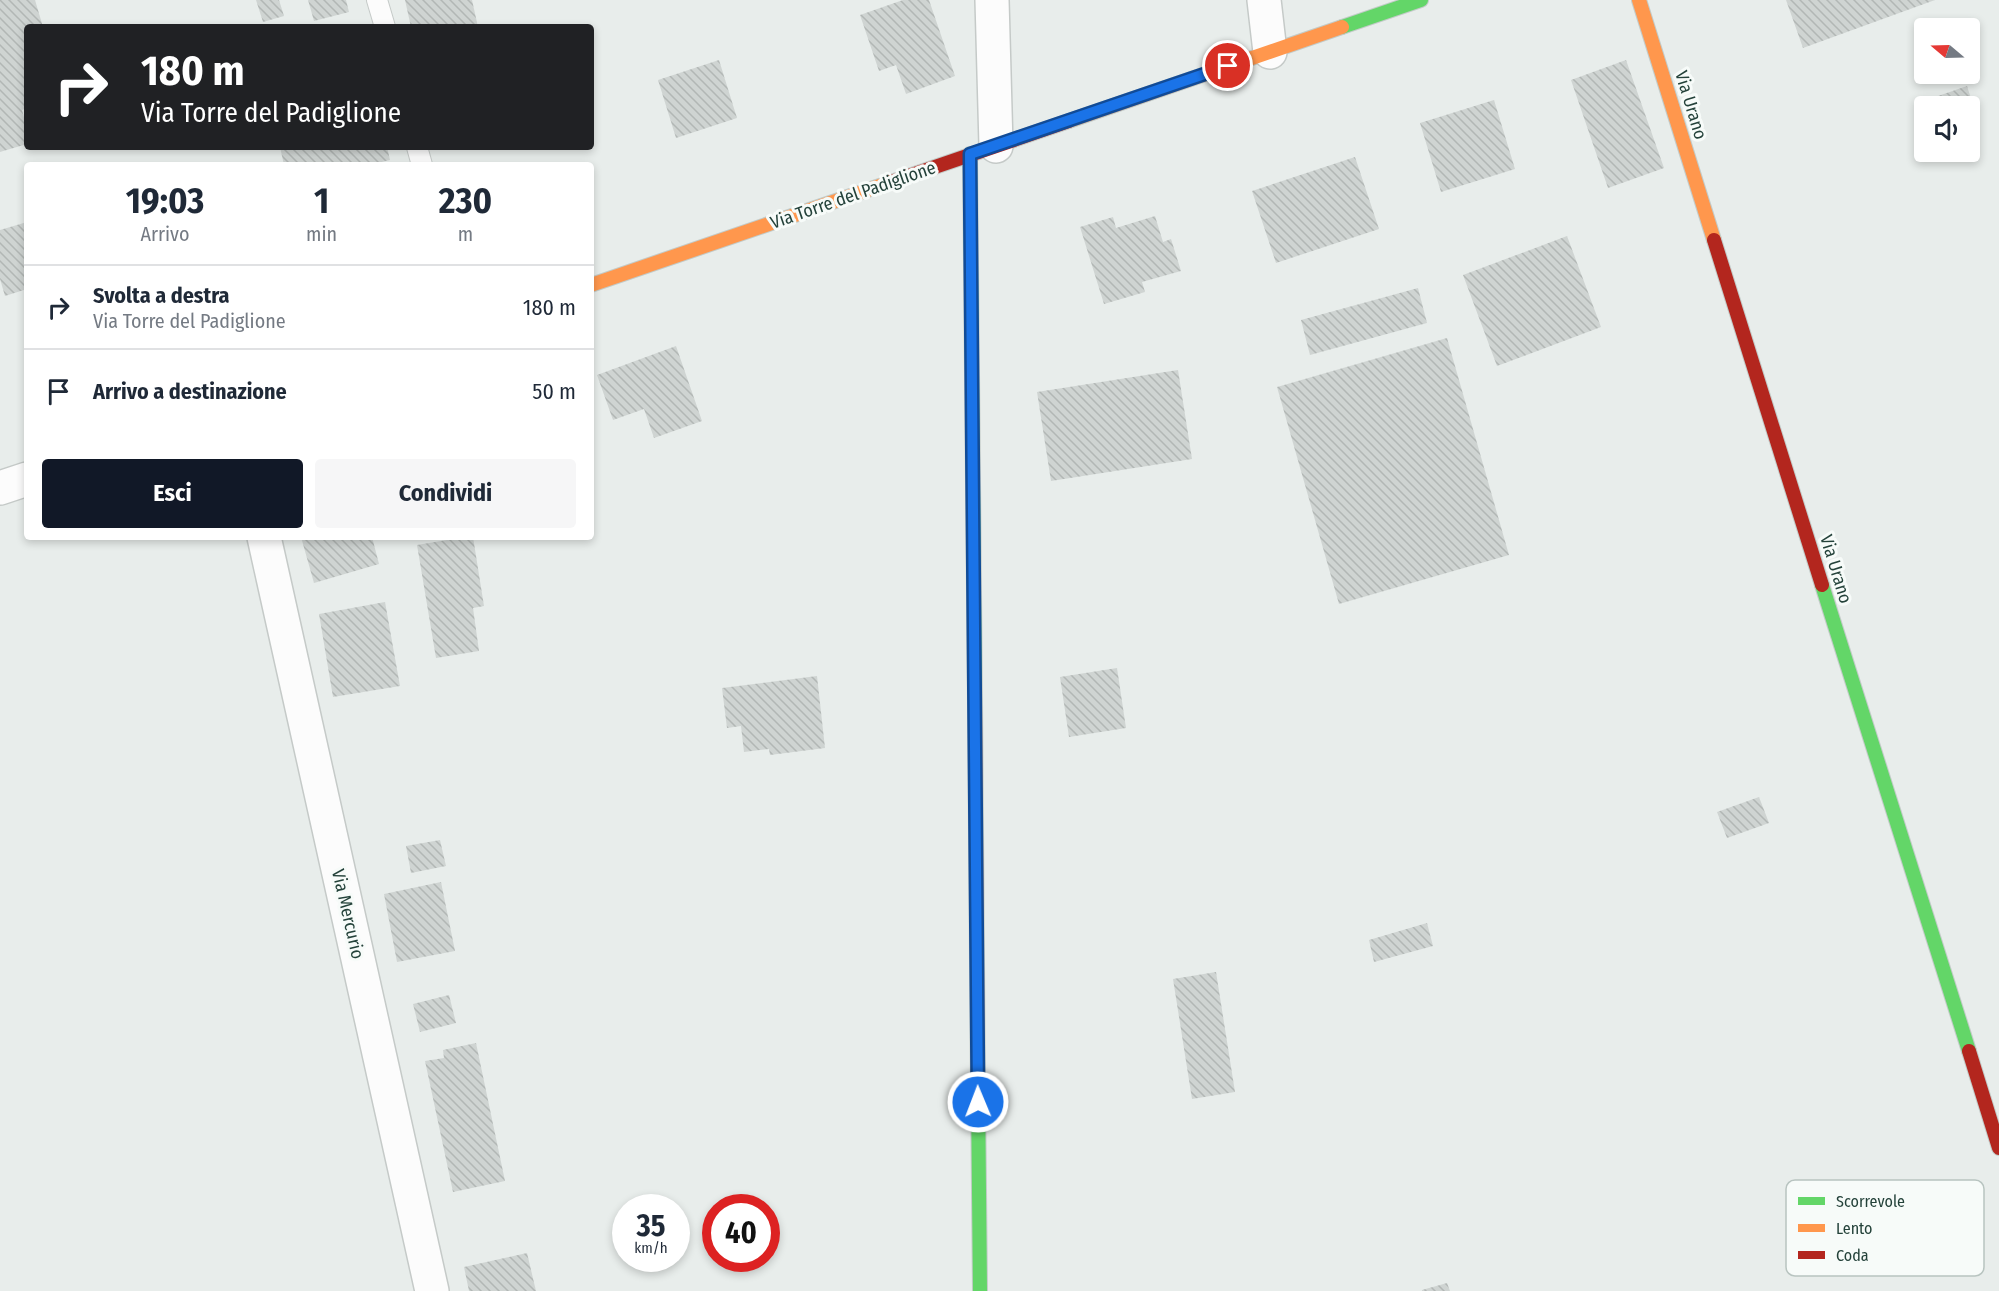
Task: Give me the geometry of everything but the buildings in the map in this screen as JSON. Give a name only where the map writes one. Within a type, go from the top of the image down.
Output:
[{"type":"street","points":[[980,1291],[983,150],[992,0]]},
{"type":"street","points":[[1264,0],[1270,52]]},
{"type":"street","name":"Via Torre del Padiglione","points":[[594,284],[1421,0]]},
{"type":"street","name":"Via Urano","points":[[1639,0],[1999,1148]]},
{"type":"street","points":[[0,488],[24,480]]},
{"type":"street","name":"Via Mercurio","points":[[265,540],[432,1291]]},
{"type":"lane","points":[[377,0],[384,24]]},
{"type":"traffic: fast","points":[[1342,27],[1421,0]]},
{"type":"traffic: fast","points":[[970,154],[975,702]]},
{"type":"traffic: fast","points":[[1822,585],[1969,1051]]},
{"type":"traffic: fast","points":[[978,1091],[980,1291]]},
{"type":"traffic: slow","points":[[1639,0],[1714,240]]},
{"type":"traffic: slow","points":[[1069,121],[1342,27]]},
{"type":"traffic: slow","points":[[594,284],[891,182]]},
{"type":"traffic: slow","points":[[975,702],[978,1091]]},
{"type":"traffic: jam","points":[[891,182],[1069,121]]},
{"type":"traffic: jam","points":[[1714,240],[1822,585]]},
{"type":"traffic: jam","points":[[1969,1051],[1999,1148]]},
{"type":"route","points":[[978,1102],[970,154],[1228,66]]}]
